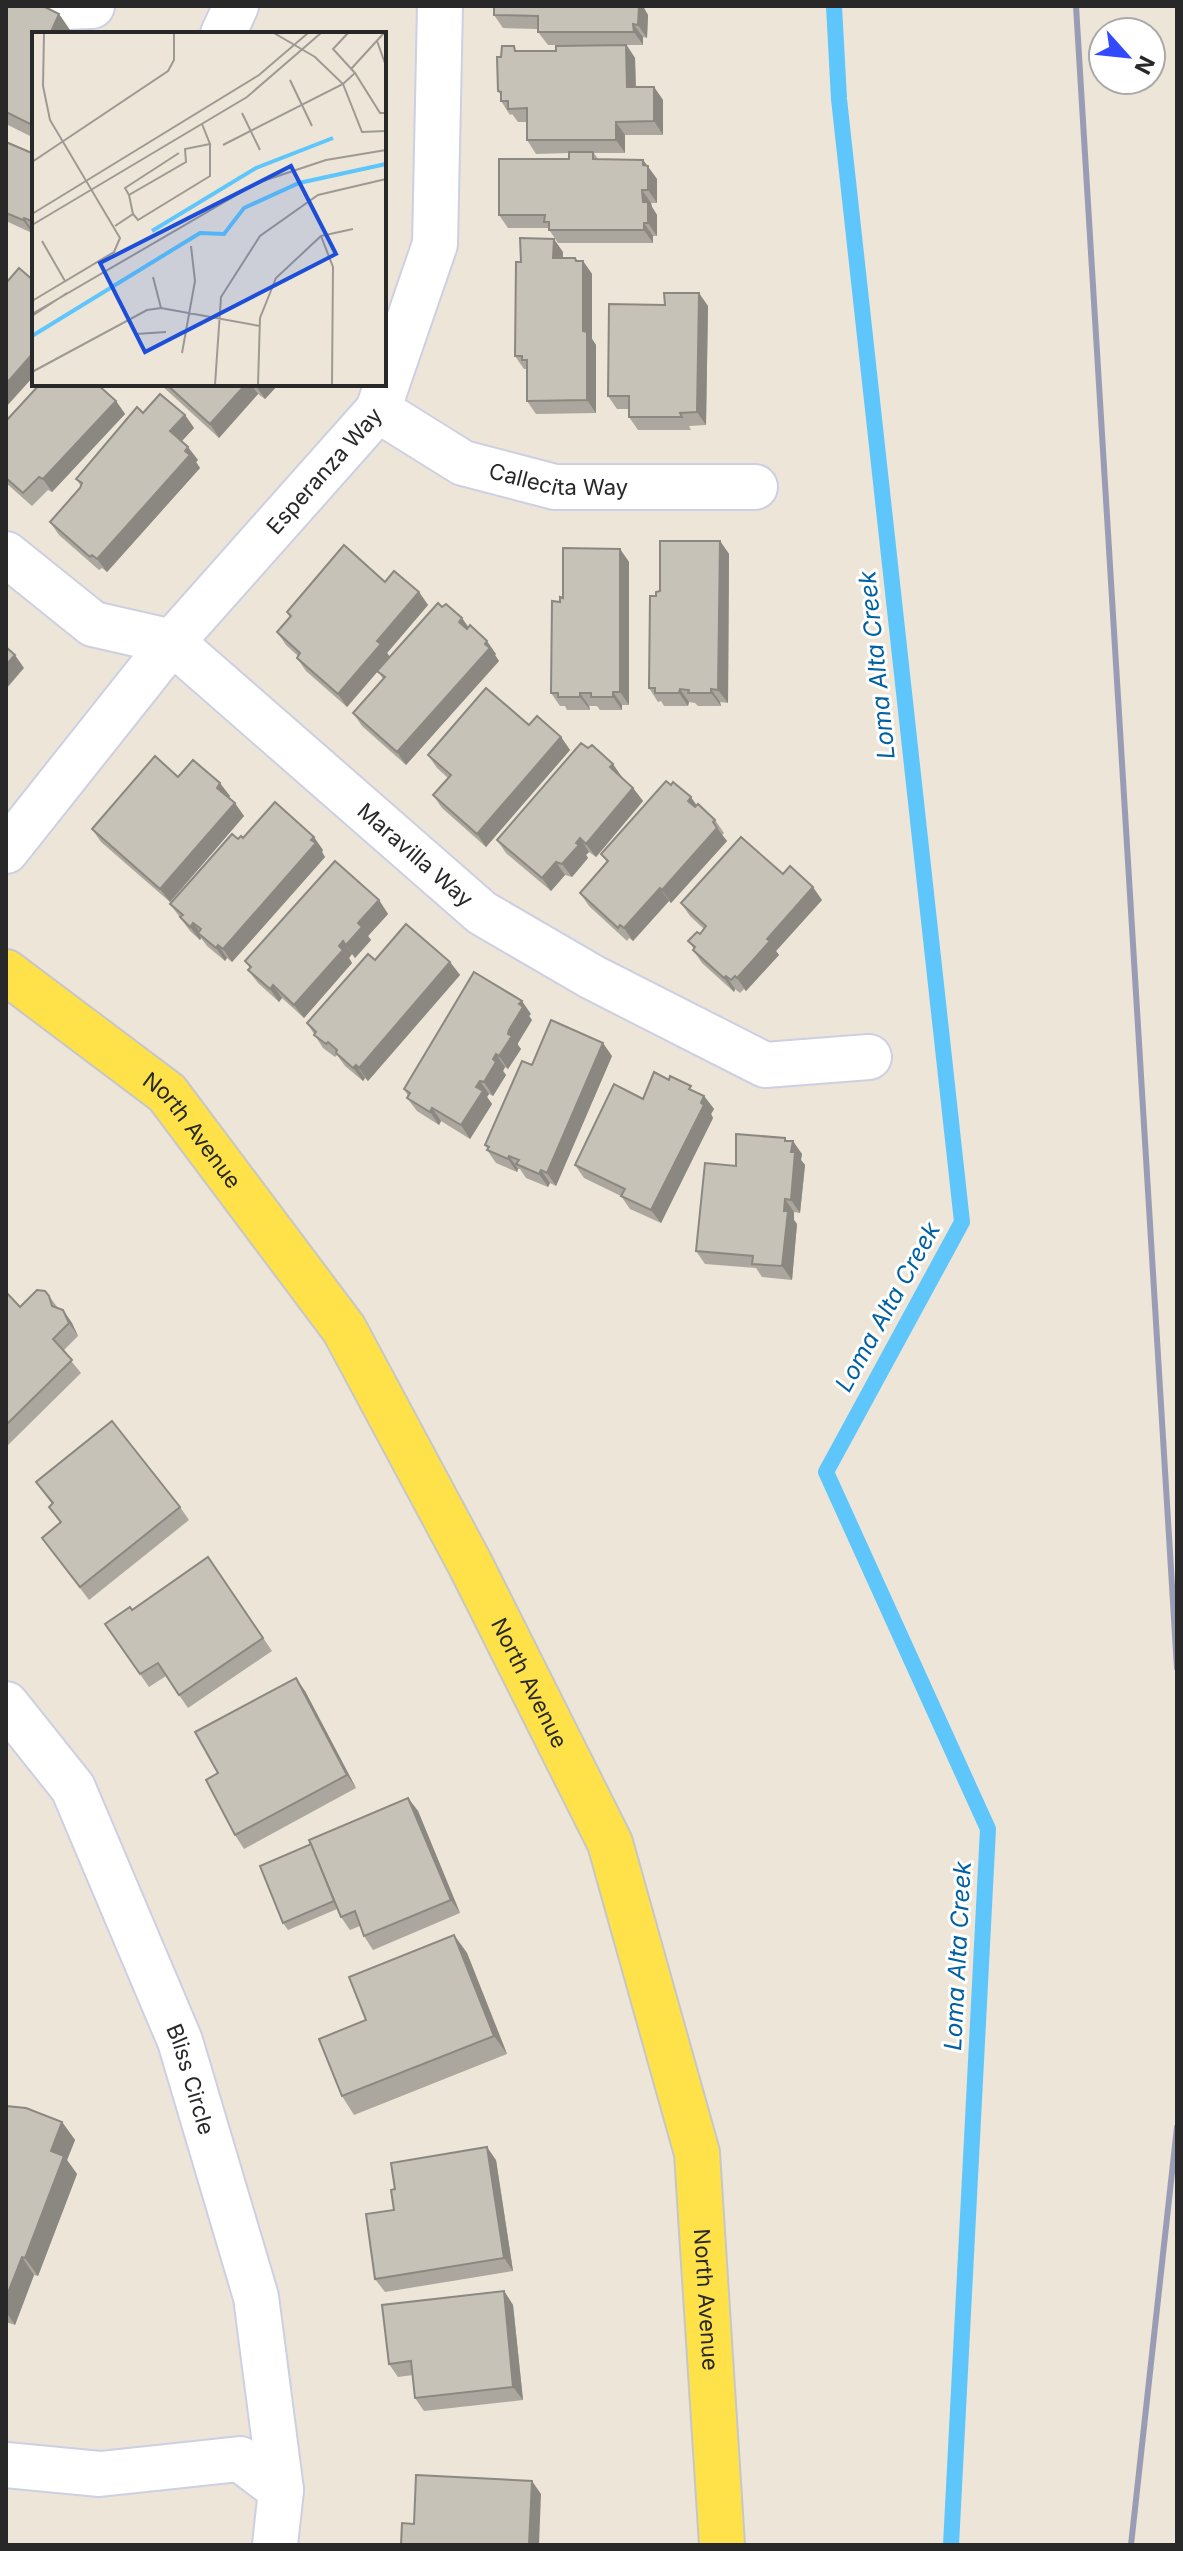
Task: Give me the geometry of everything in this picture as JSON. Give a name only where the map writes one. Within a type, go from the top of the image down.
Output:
[{"type":"main road","name":"North Avenue","points":[[6,972],[167,1093],[344,1329],[470,1564],[610,1843],[697,2153],[722,2545]]},
{"type":"street","points":[[63,7],[92,6]]},
{"type":"street","points":[[224,32],[236,6]]},
{"type":"street","name":"Esperanza Way","points":[[6,851],[172,642],[378,410],[435,244],[440,6]]},
{"type":"street","name":"Callecita Way","points":[[378,410],[463,463],[555,487],[755,487]]},
{"type":"street","name":"Maravilla Way","points":[[6,554],[93,624],[172,642],[482,913],[592,977],[765,1065],[869,1057]]},
{"type":"street","name":"Bliss Circle","points":[[6,1704],[73,1788],[180,2041],[256,2297],[281,2490],[275,2545]]},
{"type":"street","points":[[6,2465],[100,2474],[240,2459],[281,2490]]},
{"type":"building","points":[[6,6],[43,6],[59,14],[51,32],[32,32],[32,125],[6,112]]},
{"type":"building","points":[[494,6],[639,6],[638,25],[633,24],[634,32],[538,32],[538,16],[494,15]]},
{"type":"building","points":[[626,45],[627,87],[654,87],[654,121],[616,122],[616,140],[527,140],[527,108],[508,109],[508,101],[501,101],[501,92],[498,91],[497,57],[501,57],[502,46],[514,46],[515,51],[556,51],[556,46]]},
{"type":"building","points":[[6,142],[32,153],[32,221],[6,213]]},
{"type":"building","points":[[569,152],[593,152],[593,159],[643,160],[643,165],[648,166],[648,190],[642,190],[643,202],[648,202],[648,223],[644,223],[644,230],[549,230],[549,222],[544,222],[545,215],[499,215],[499,159],[569,159]]},
{"type":"building","points":[[520,238],[554,239],[553,258],[583,261],[587,400],[527,401],[527,360],[515,356],[516,262],[521,262]]},
{"type":"building","points":[[19,268],[32,279],[32,354],[6,384],[6,283]]},
{"type":"building","points":[[664,293],[699,293],[697,412],[680,413],[682,417],[629,417],[629,396],[608,396],[609,304],[665,305]]},
{"type":"building","points":[[38,386],[99,386],[116,401],[43,479],[39,477],[23,493],[6,478],[6,421]]},
{"type":"building","points":[[168,386],[244,386],[210,424]]},
{"type":"building","points":[[160,394],[185,415],[170,431],[188,447],[185,451],[190,455],[97,559],[92,555],[90,557],[50,522],[80,488],[82,483],[76,479],[137,407],[143,413]]},
{"type":"building","points":[[660,541],[720,541],[718,690],[711,689],[711,693],[688,693],[689,690],[680,689],[679,693],[655,693],[655,688],[649,688],[650,596],[656,596],[656,592],[660,591]]},
{"type":"building","points":[[344,545],[385,582],[394,571],[419,592],[377,641],[381,644],[338,694],[297,658],[300,653],[277,632],[291,616],[287,612]]},
{"type":"building","points":[[563,548],[620,549],[620,692],[613,692],[613,697],[591,697],[591,693],[580,693],[580,697],[558,697],[558,693],[551,693],[552,601],[560,602],[560,597],[563,598]]},
{"type":"building","points":[[438,603],[442,607],[446,604],[462,618],[459,622],[467,629],[470,625],[490,648],[397,752],[353,713],[385,677],[377,671]]},
{"type":"building","points":[[6,647],[15,655],[6,665]]},
{"type":"building","points":[[486,688],[529,725],[537,716],[561,737],[477,834],[433,795],[451,775],[428,755]]},
{"type":"building","points":[[581,743],[588,748],[592,745],[633,788],[586,844],[580,838],[576,843],[579,845],[562,864],[556,862],[542,878],[497,840]]},
{"type":"building","points":[[155,756],[178,777],[193,760],[220,783],[217,788],[235,803],[160,889],[92,829]]},
{"type":"building","points":[[666,781],[671,785],[673,782],[691,797],[688,801],[695,807],[698,804],[715,820],[713,822],[717,828],[662,890],[660,888],[624,928],[620,925],[618,928],[580,893],[608,861],[601,854]]},
{"type":"building","points":[[275,802],[314,837],[311,840],[316,843],[223,949],[218,945],[216,948],[198,933],[201,929],[193,923],[190,927],[180,917],[183,915],[170,904],[232,834],[238,839],[243,838]]},
{"type":"building","points":[[741,837],[783,874],[790,866],[813,887],[767,939],[770,941],[737,978],[735,976],[731,980],[726,976],[724,978],[693,950],[695,947],[688,941],[706,926],[681,903]]},
{"type":"building","points":[[335,861],[379,900],[358,923],[362,927],[346,945],[343,941],[339,946],[343,950],[294,1005],[273,985],[270,989],[248,970],[251,967],[245,961]]},
{"type":"building","points":[[406,924],[450,962],[359,1068],[356,1065],[353,1068],[328,1042],[326,1044],[314,1035],[316,1032],[307,1023],[368,954],[375,960]]},
{"type":"building","points":[[474,972],[522,1001],[519,1004],[523,1007],[509,1030],[508,1034],[512,1036],[499,1056],[496,1054],[493,1059],[496,1062],[484,1082],[480,1081],[476,1087],[483,1091],[461,1125],[407,1098],[410,1093],[404,1089]]},
{"type":"building","points":[[551,1020],[603,1043],[547,1173],[541,1170],[539,1174],[516,1164],[519,1160],[487,1150],[489,1147],[485,1145],[522,1061],[532,1065]]},
{"type":"building","points":[[654,1072],[691,1086],[689,1089],[704,1096],[701,1103],[704,1105],[651,1210],[621,1196],[625,1189],[575,1165],[614,1084],[643,1099]]},
{"type":"building","points":[[736,1134],[793,1141],[791,1200],[785,1199],[784,1211],[788,1211],[782,1266],[752,1264],[753,1256],[696,1251],[705,1163],[736,1166]]},
{"type":"building","points":[[37,1290],[45,1291],[52,1306],[63,1310],[69,1323],[53,1339],[72,1360],[6,1425],[6,1292],[20,1307]]},
{"type":"building","points":[[112,1421],[180,1507],[80,1587],[42,1538],[61,1522],[49,1507],[53,1503],[36,1482]]},
{"type":"building","points":[[208,1557],[263,1638],[179,1695],[158,1663],[140,1674],[105,1624],[130,1607],[132,1610]]},
{"type":"building","points":[[296,1678],[347,1775],[235,1835],[206,1780],[218,1773],[195,1732]]},
{"type":"building","points":[[408,1798],[451,1900],[364,1936],[355,1911],[341,1917],[309,1840]]},
{"type":"building","points":[[311,1844],[334,1901],[283,1923],[260,1866]]},
{"type":"building","points":[[454,1935],[494,2036],[342,2096],[319,2039],[366,2020],[349,1977]]},
{"type":"building","points":[[6,2106],[26,2108],[62,2122],[51,2151],[64,2156],[25,2258],[22,2257],[6,2298]]},
{"type":"building","points":[[487,2147],[504,2258],[375,2279],[366,2214],[394,2210],[391,2163]]},
{"type":"building","points":[[504,2291],[513,2387],[415,2398],[411,2361],[389,2364],[382,2305]]},
{"type":"building","points":[[416,2475],[532,2481],[529,2545],[401,2545],[402,2523],[414,2524]]},
{"type":"waterway","name":"Loma Alta Creek","points":[[834,6],[839,99],[962,1222],[826,1472],[988,1829],[951,2545]]},
{"type":"railway","points":[[1076,6],[1177,1668]]},
{"type":"railway","points":[[1131,2545],[1177,2127]]}]
